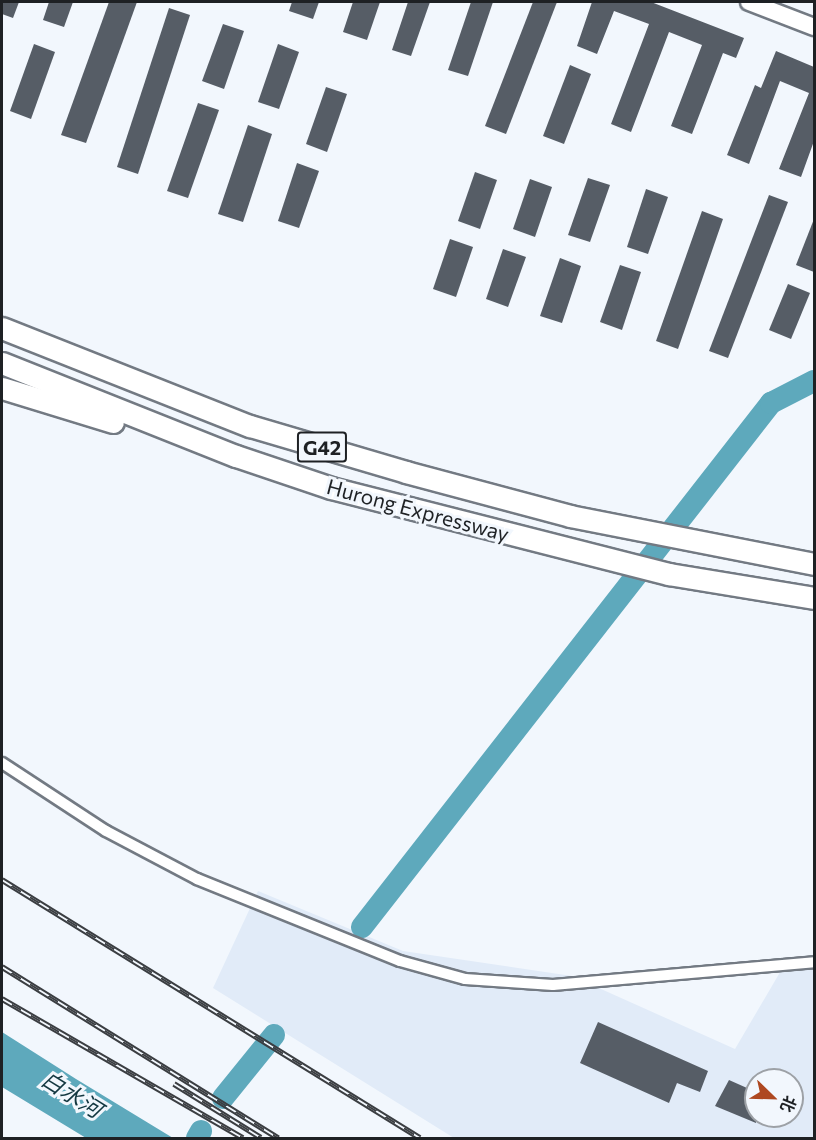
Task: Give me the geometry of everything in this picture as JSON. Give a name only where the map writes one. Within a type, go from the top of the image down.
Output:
[{"type":"highway","name":"Hurong Expressway","points":[[2,328],[250,426],[406,472],[653,534],[814,564]]},
{"type":"highway","name":"Hurong Expressway","points":[[2,363],[236,456],[331,488],[669,573],[814,598]]},
{"type":"highway","points":[[2,388],[236,456]]},
{"type":"main road","points":[[749,2],[814,27]]},
{"type":"street","points":[[2,762],[106,831],[197,879],[399,961],[465,979],[553,985],[814,962]]},
{"type":"shaded area","points":[[258,891],[403,951],[572,976],[735,1049],[786,962],[814,960],[814,1138],[454,1138],[213,988]]},
{"type":"water","name":"白水河","points":[[2,1032],[173,1138],[86,1138],[2,1087]]},
{"type":"building","points":[[2,2],[19,2],[13,18],[2,14]]},
{"type":"building","points":[[49,2],[73,2],[64,27],[43,20]]},
{"type":"building","points":[[109,2],[137,2],[86,143],[61,135]]},
{"type":"building","points":[[292,2],[319,2],[313,19],[289,11]]},
{"type":"building","points":[[353,2],[380,2],[367,40],[343,32]]},
{"type":"building","points":[[408,2],[430,2],[411,56],[392,50]]},
{"type":"building","points":[[471,2],[493,2],[468,76],[448,70]]},
{"type":"building","points":[[533,2],[557,2],[506,134],[485,126]]},
{"type":"building","points":[[592,2],[651,2],[744,38],[736,58],[723,53],[692,134],[671,126],[702,45],[669,32],[631,132],[611,124],[649,24],[614,11],[597,54],[577,46]]},
{"type":"building","points":[[169,8],[190,15],[138,174],[117,167]]},
{"type":"building","points":[[223,24],[244,31],[224,89],[202,81]]},
{"type":"building","points":[[34,44],[55,52],[31,119],[10,111]]},
{"type":"building","points":[[278,44],[299,52],[279,109],[258,102]]},
{"type":"building","points":[[776,51],[814,67],[814,141],[801,177],[779,169],[809,93],[780,81],[749,164],[727,155],[755,85],[761,88]]},
{"type":"building","points":[[570,65],[591,74],[564,144],[543,136]]},
{"type":"building","points":[[326,87],[347,94],[327,152],[306,144]]},
{"type":"building","points":[[198,103],[219,110],[188,198],[167,191]]},
{"type":"building","points":[[248,125],[272,134],[243,222],[218,214]]},
{"type":"building","points":[[297,163],[319,171],[299,228],[278,221]]},
{"type":"building","points":[[475,172],[497,180],[480,229],[458,221]]},
{"type":"building","points":[[588,178],[610,185],[590,242],[568,235]]},
{"type":"building","points":[[530,179],[552,187],[535,237],[513,229]]},
{"type":"building","points":[[646,189],[668,197],[648,254],[627,247]]},
{"type":"building","points":[[769,195],[788,202],[728,358],[709,351]]},
{"type":"building","points":[[702,211],[723,219],[678,349],[656,341]]},
{"type":"building","points":[[814,219],[814,272],[796,265]]},
{"type":"building","points":[[450,239],[473,247],[456,297],[433,289]]},
{"type":"building","points":[[503,249],[526,257],[508,307],[486,299]]},
{"type":"building","points":[[560,258],[581,266],[562,323],[540,316]]},
{"type":"building","points":[[620,265],[641,272],[622,330],[600,322]]},
{"type":"building","points":[[788,284],[810,293],[791,339],[769,330]]},
{"type":"building","points":[[598,1022],[708,1071],[700,1092],[677,1083],[669,1103],[580,1063]]},
{"type":"building","points":[[729,1080],[744,1087],[744,1118],[715,1106]]},
{"type":"waterway","points":[[362,927],[771,403],[814,381]]},
{"type":"waterway","points":[[223,1098],[274,1035]]},
{"type":"waterway","points":[[197,1138],[201,1131]]},
{"type":"railway","points":[[2,880],[420,1138]]},
{"type":"railway","points":[[2,967],[278,1138]]},
{"type":"railway","points":[[2,999],[243,1138]]},
{"type":"railway","points":[[174,1084],[261,1138]]}]
